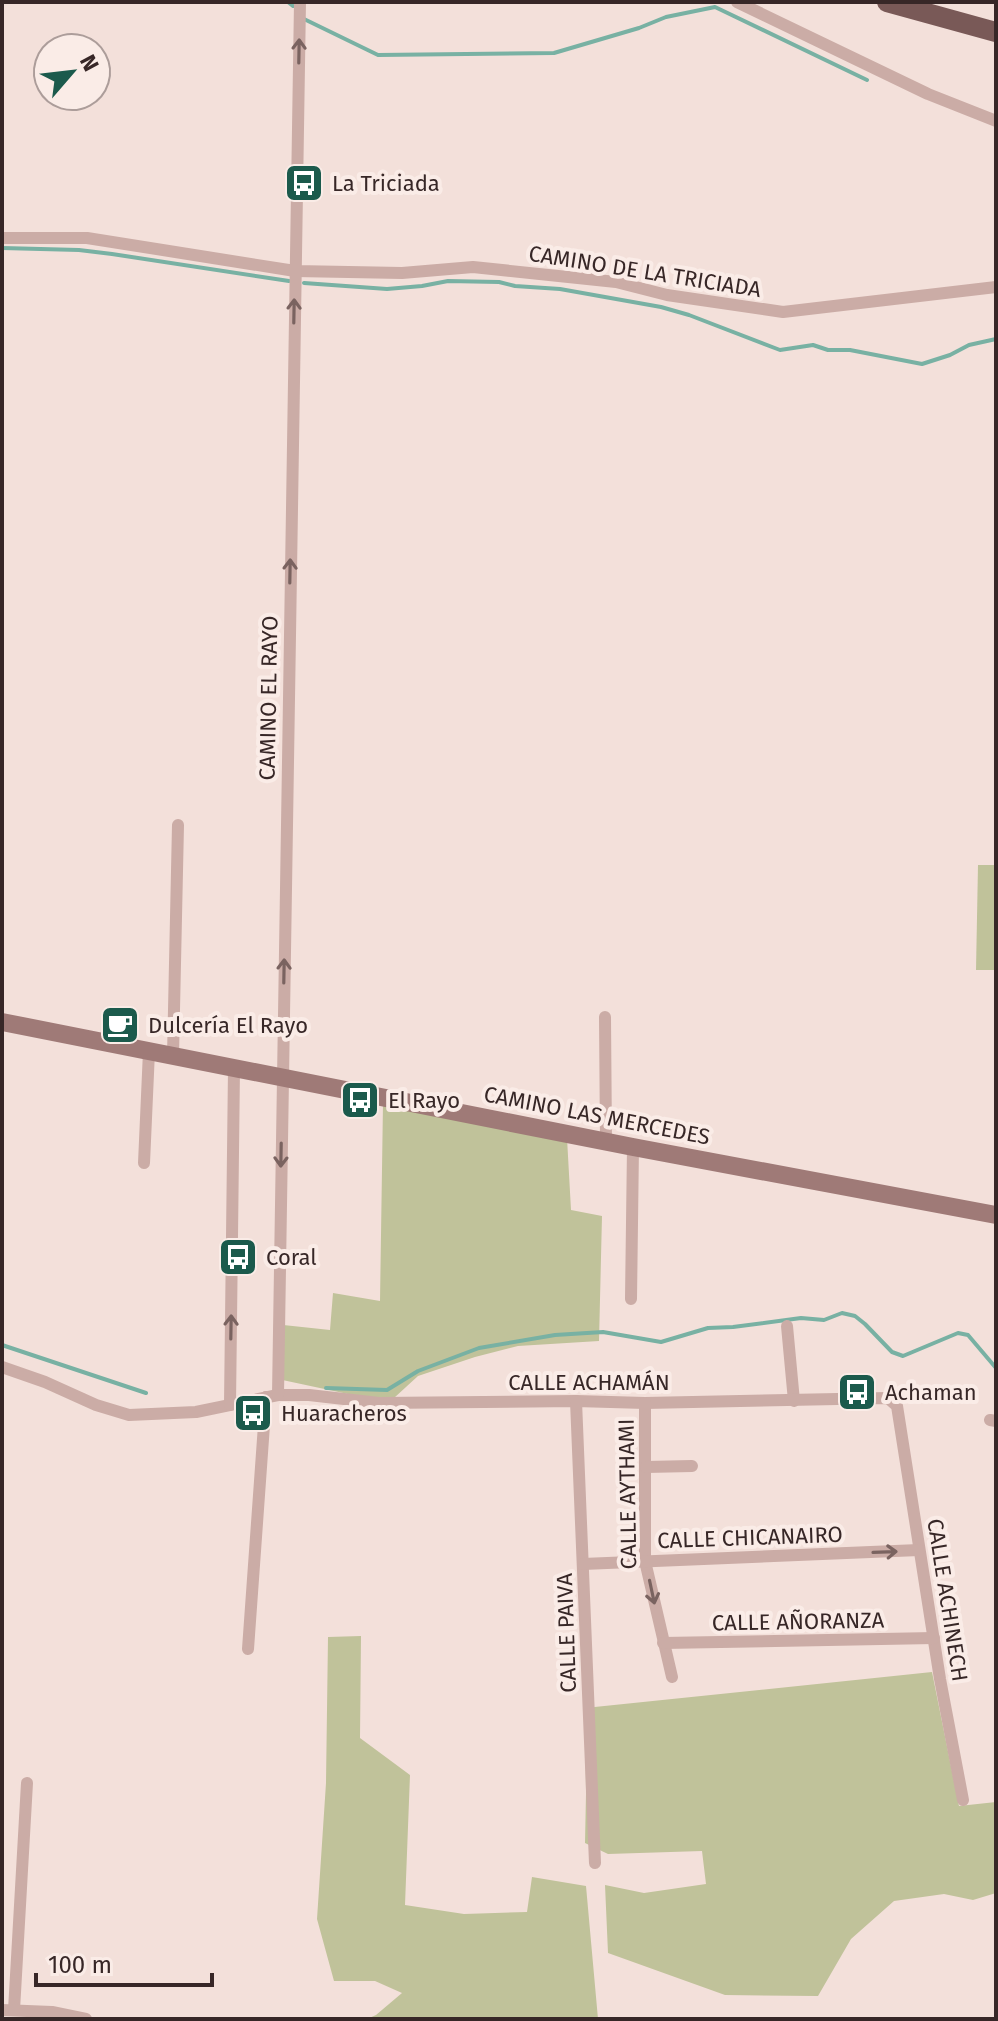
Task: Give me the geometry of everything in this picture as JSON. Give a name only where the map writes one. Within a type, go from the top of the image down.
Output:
[{"type":"main road","points":[[887,2],[996,32]]},
{"type":"main road","name":"CAMINO LAS MERCEDES","points":[[2,1022],[606,1142],[996,1215]]},
{"type":"street","name":"CAMINO EL RAYO","points":[[248,1649],[272,1396],[284,1077],[300,2]]},
{"type":"street","points":[[737,2],[928,94],[996,121]]},
{"type":"street","name":"CAMINO DE LA TRICIADA","points":[[2,238],[87,238],[295,271],[402,273],[473,267],[616,282],[667,295],[783,312],[996,287]]},
{"type":"street","points":[[173,1056],[178,825]]},
{"type":"street","points":[[605,1017],[606,1142]]},
{"type":"street","points":[[144,1163],[149,1051]]},
{"type":"street","points":[[230,1405],[234,1068]]},
{"type":"street","points":[[631,1299],[633,1147]]},
{"type":"street","points":[[787,1326],[794,1401]]},
{"type":"street","name":"CALLE ACHAMÁN","points":[[2,1367],[129,1415],[196,1412],[272,1396],[309,1395],[379,1403],[645,1403],[888,1398],[897,1406]]},
{"type":"street","name":"CALLE PAIVA","points":[[576,1401],[595,1863]]},
{"type":"street","name":"CALLE AYTHAMI","points":[[645,1403],[645,1561],[672,1677]]},
{"type":"street","name":"CALLE ACHINECH","points":[[897,1406],[963,1800]]},
{"type":"street","points":[[646,1467],[692,1466]]},
{"type":"street","name":"CALLE CHICANAIRO","points":[[583,1564],[919,1550]]},
{"type":"street","name":"CALLE AÑORANZA","points":[[663,1643],[934,1638]]},
{"type":"street","points":[[27,1783],[8,2010],[52,2012],[86,2019]]},
{"type":"green space","points":[[978,865],[996,865],[996,970],[976,970]]},
{"type":"green space","points":[[383,1103],[567,1138],[571,1210],[602,1216],[599,1341],[518,1346],[475,1357],[418,1376],[394,1398],[376,1400],[273,1378],[274,1324],[330,1330],[333,1293],[380,1301]]},
{"type":"green space","points":[[361,1636],[360,1738],[410,1775],[405,1905],[464,1914],[527,1912],[532,1877],[586,1886],[598,2019],[367,2019],[402,1993],[375,1981],[334,1981],[317,1919],[326,1783],[328,1637]]},
{"type":"green space","points":[[932,1672],[959,1806],[996,1802],[996,1893],[973,1900],[944,1894],[894,1901],[851,1939],[818,1996],[725,1995],[608,1953],[605,1885],[644,1893],[706,1884],[702,1851],[608,1854],[585,1843],[585,1708]]},
{"type":"waterway","points":[[288,2],[293,6]]},
{"type":"waterway","points":[[304,19],[378,55],[554,53],[666,17],[715,7],[867,80]]},
{"type":"waterway","points":[[2,248],[79,250],[289,281]]},
{"type":"waterway","points":[[304,283],[387,289],[448,281],[499,282],[560,289],[661,307],[780,350],[813,345],[922,364],[969,345],[996,339]]},
{"type":"waterway","points":[[326,1388],[387,1390],[418,1371],[479,1348],[555,1335],[603,1332],[661,1342],[708,1328],[801,1318],[824,1320],[842,1313],[855,1316],[892,1352],[903,1356],[958,1333],[968,1335],[996,1368]]},
{"type":"waterway","points":[[2,1345],[146,1393]]},
{"type":"place","name":"La Triciada","points":[[304,183]]},
{"type":"place","name":"Dulcería El Rayo","points":[[120,1025]]},
{"type":"place","name":"El Rayo","points":[[360,1100]]},
{"type":"place","name":"Coral","points":[[238,1257]]},
{"type":"place","name":"Achaman","points":[[857,1392]]},
{"type":"place","name":"Huaracheros","points":[[253,1413]]}]
